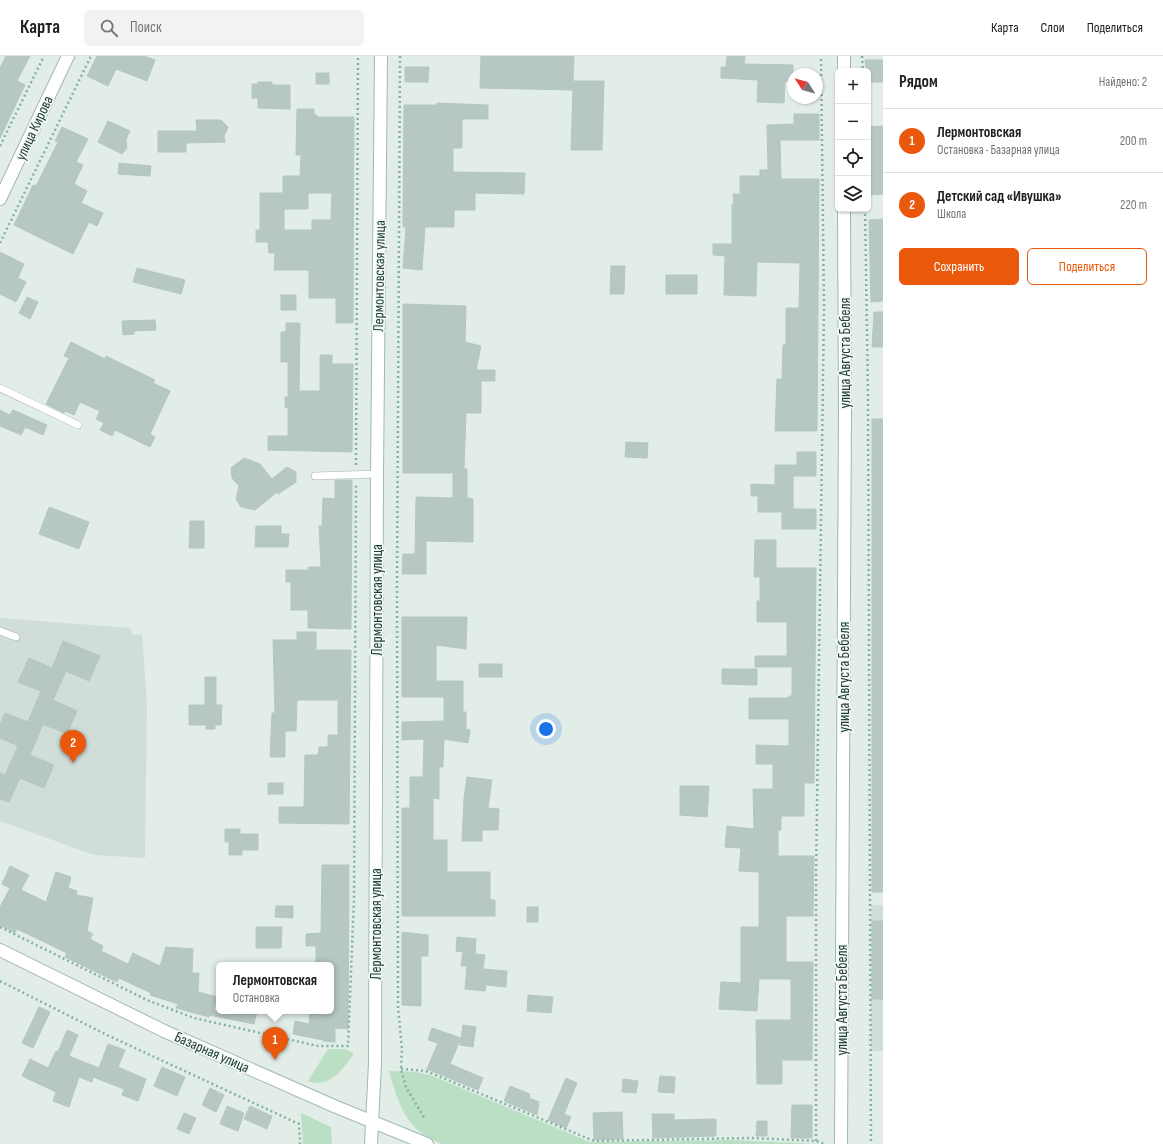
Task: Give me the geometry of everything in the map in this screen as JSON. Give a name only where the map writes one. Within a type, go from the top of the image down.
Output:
[{"type":"main road","name":"улица Кирова","points":[[0,199],[68,56]]},
{"type":"main road","name":"Лермонтовская улица","points":[[371,1144],[376,1063],[377,474],[381,56]]},
{"type":"main road","points":[[844,56],[844,68]]},
{"type":"main road","name":"улица Августа Бебеля","points":[[841,1144],[845,417],[844,212]]},
{"type":"main road","name":"Базарная улица","points":[[0,950],[164,1031],[334,1106],[427,1144]]},
{"type":"lane","points":[[0,388],[78,425]]},
{"type":"lane","points":[[315,476],[377,474]]},
{"type":"lane","points":[[0,631],[16,637]]},
{"type":"path","points":[[0,146],[44,56]]},
{"type":"path","points":[[0,243],[91,56]]},
{"type":"path","points":[[0,927],[147,1000],[194,1018],[318,1046],[348,1046],[354,899],[358,56]]},
{"type":"path","points":[[400,56],[397,608],[398,1007],[402,1049],[401,1068],[406,1087],[425,1119]]},
{"type":"path","points":[[816,1141],[816,876],[824,307],[821,56]]},
{"type":"path","points":[[862,56],[862,68]]},
{"type":"path","points":[[865,212],[868,395],[871,1144]]},
{"type":"path","points":[[0,981],[107,1035],[299,1124],[300,1144]]},
{"type":"path","points":[[401,1068],[426,1072],[594,1141],[750,1138],[816,1141],[824,1144]]},
{"type":"shaded area","points":[[0,618],[131,628],[132,635],[142,634],[147,705],[145,858],[94,855],[0,821]]},
{"type":"shaded area","points":[[871,905],[883,905],[883,1051],[871,1051]]},
{"type":"green space","points":[[328,1049],[346,1049],[354,1054],[345,1066],[329,1080],[316,1083],[308,1081]]},
{"type":"green space","points":[[389,1071],[416,1072],[430,1075],[590,1142],[734,1140],[819,1144],[442,1144],[420,1132],[412,1124],[396,1095]]},
{"type":"green space","points":[[301,1113],[331,1127],[332,1144],[303,1144]]},
{"type":"building","points":[[6,56],[30,56],[17,81],[25,85],[0,138],[0,68]]},
{"type":"building","points":[[97,56],[144,56],[155,60],[147,81],[116,69],[108,86],[87,76]]},
{"type":"building","points":[[481,56],[574,56],[573,81],[604,81],[602,150],[571,150],[573,90],[480,88]]},
{"type":"building","points":[[727,56],[745,56],[744,64],[793,65],[793,68],[787,68],[784,103],[757,102],[758,80],[721,78],[721,67],[726,67]]},
{"type":"building","points":[[865,60],[883,60],[883,82],[871,82],[871,68],[866,68]]},
{"type":"building","points":[[405,67],[429,67],[428,82],[405,82]]},
{"type":"building","points":[[316,73],[329,73],[329,84],[316,84]]},
{"type":"building","points":[[258,82],[272,82],[272,85],[290,85],[290,109],[258,108],[258,98],[252,98],[252,84],[258,84]]},
{"type":"building","points":[[437,103],[488,105],[488,119],[462,119],[462,148],[453,148],[453,172],[525,173],[524,194],[475,193],[475,210],[454,210],[454,227],[425,227],[422,270],[403,268],[406,227],[403,227],[404,105],[437,105]]},
{"type":"building","points":[[297,109],[314,109],[314,115],[317,115],[317,117],[354,117],[353,323],[336,323],[336,298],[309,298],[309,270],[274,270],[275,253],[269,253],[268,242],[256,242],[256,230],[260,230],[260,193],[283,193],[283,176],[300,176],[301,155],[296,155]],"holes":[[[308,193],[332,193],[331,220],[312,220],[312,230],[284,230],[284,209],[308,209]]]},
{"type":"building","points":[[794,114],[819,114],[819,140],[780,140],[781,179],[819,179],[817,431],[775,431],[777,379],[782,379],[783,345],[786,345],[786,308],[799,308],[800,263],[757,262],[756,296],[724,295],[725,256],[713,255],[713,244],[732,244],[733,194],[740,194],[740,176],[760,176],[760,170],[768,170],[767,125],[794,124]]},
{"type":"building","points":[[196,120],[221,120],[228,127],[224,136],[225,142],[186,143],[186,152],[158,152],[158,131],[197,131]]},
{"type":"building","points":[[108,121],[130,131],[126,139],[127,148],[122,154],[98,142]]},
{"type":"building","points":[[883,126],[883,194],[871,195],[871,127]]},
{"type":"building","points":[[62,127],[88,139],[76,162],[83,165],[74,184],[87,191],[81,203],[103,213],[97,226],[89,222],[73,254],[14,225],[33,185],[36,186],[58,142],[55,141]]},
{"type":"building","points":[[119,163],[151,166],[150,176],[118,174]]},
{"type":"building","points":[[883,219],[883,301],[871,302],[869,220]]},
{"type":"building","points":[[0,252],[24,264],[18,278],[26,282],[16,302],[0,294]]},
{"type":"building","points":[[611,266],[625,266],[624,294],[610,294]]},
{"type":"building","points":[[137,268],[185,280],[181,294],[133,282]]},
{"type":"building","points":[[666,275],[697,275],[697,294],[666,294]]},
{"type":"building","points":[[281,295],[296,295],[296,310],[281,310]]},
{"type":"building","points":[[27,297],[38,302],[30,319],[19,313]]},
{"type":"building","points":[[403,304],[466,306],[465,342],[481,346],[476,370],[495,370],[495,381],[481,381],[481,413],[466,413],[464,469],[467,469],[467,498],[473,499],[473,542],[426,541],[426,574],[402,574],[403,554],[415,554],[416,497],[453,498],[453,473],[403,473]]},
{"type":"building","points":[[874,312],[883,312],[883,347],[872,347]]},
{"type":"building","points":[[155,320],[156,330],[134,331],[134,334],[123,335],[122,321]]},
{"type":"building","points":[[286,323],[300,323],[299,391],[320,391],[320,355],[332,355],[332,364],[353,364],[352,452],[268,450],[268,436],[288,436],[288,408],[285,407],[285,397],[288,397],[288,362],[281,362],[281,332],[286,332]]},
{"type":"building","points":[[71,342],[105,359],[106,356],[155,380],[153,383],[170,391],[150,434],[155,437],[150,447],[115,430],[112,436],[100,430],[104,423],[96,419],[100,411],[80,402],[74,415],[65,411],[64,413],[46,404],[69,358],[64,356]]},
{"type":"building","points":[[0,410],[10,415],[13,410],[47,425],[43,435],[25,427],[21,435],[0,426]]},
{"type":"building","points":[[872,419],[883,419],[883,892],[872,892]]},
{"type":"building","points":[[626,442],[648,443],[647,458],[625,457]]},
{"type":"building","points":[[797,452],[816,452],[816,476],[793,476],[793,509],[816,509],[816,529],[782,529],[782,512],[758,512],[758,496],[751,496],[751,484],[775,485],[775,465],[797,465]]},
{"type":"building","points":[[244,458],[260,464],[272,479],[287,467],[296,472],[296,482],[278,494],[277,492],[255,510],[241,507],[236,499],[239,486],[232,478],[231,468]]},
{"type":"building","points":[[335,480],[352,480],[351,629],[308,628],[308,610],[291,610],[291,582],[286,582],[286,570],[308,570],[308,567],[321,567],[319,526],[322,526],[323,498],[335,499]]},
{"type":"building","points":[[49,507],[89,522],[79,549],[39,534]]},
{"type":"building","points":[[190,521],[204,521],[204,548],[189,548]]},
{"type":"building","points":[[256,526],[281,526],[281,534],[289,534],[288,547],[255,547]]},
{"type":"building","points":[[755,540],[776,540],[776,568],[816,568],[814,783],[804,783],[804,816],[781,816],[781,830],[778,830],[778,856],[814,856],[813,916],[786,916],[786,962],[813,962],[812,1060],[782,1060],[782,1084],[757,1084],[756,1020],[791,1020],[791,979],[759,979],[757,1011],[719,1009],[721,982],[741,983],[741,927],[759,927],[759,872],[739,871],[741,848],[725,847],[727,826],[754,829],[753,789],[773,789],[773,764],[756,764],[756,745],[789,746],[789,719],[749,719],[749,698],[789,698],[789,696],[792,696],[792,667],[755,667],[755,656],[787,656],[787,622],[757,622],[757,601],[760,601],[760,577],[754,577]]},
{"type":"building","points":[[402,617],[467,617],[466,649],[436,645],[436,681],[463,681],[463,712],[466,712],[466,729],[470,730],[468,743],[444,739],[443,767],[439,767],[439,799],[433,798],[433,840],[447,840],[447,872],[490,872],[490,900],[495,900],[495,916],[402,916],[402,808],[410,808],[410,777],[423,777],[424,739],[402,740],[402,722],[444,721],[444,697],[402,697]]},
{"type":"building","points":[[297,632],[316,632],[316,650],[351,650],[349,824],[279,823],[279,807],[304,807],[305,755],[318,755],[319,747],[328,747],[328,735],[338,735],[338,700],[297,700],[296,731],[285,731],[285,757],[270,757],[272,713],[275,713],[273,640],[297,640]]},
{"type":"building","points":[[63,641],[100,656],[89,681],[66,671],[53,700],[77,711],[67,734],[43,724],[30,755],[54,765],[44,788],[20,778],[9,802],[0,799],[0,773],[5,775],[18,746],[0,738],[0,725],[5,713],[28,722],[41,691],[18,682],[29,658],[52,668]]},
{"type":"building","points":[[479,664],[502,664],[502,677],[479,677]]},
{"type":"building","points":[[722,669],[757,669],[757,685],[722,684]]},
{"type":"building","points":[[205,677],[216,677],[216,705],[222,705],[221,725],[215,725],[215,729],[206,729],[206,725],[189,725],[189,705],[205,705]]},
{"type":"building","points":[[467,777],[492,780],[488,808],[499,809],[498,830],[482,830],[482,841],[462,841],[464,799]]},
{"type":"building","points":[[268,783],[283,783],[283,794],[268,794]]},
{"type":"building","points":[[680,786],[709,786],[707,817],[680,815]]},
{"type":"building","points":[[225,829],[240,829],[240,834],[258,834],[258,850],[242,850],[242,855],[229,855],[229,842],[225,842]]},
{"type":"building","points":[[322,865],[349,865],[348,1029],[335,1028],[335,1042],[323,1041],[293,1034],[295,1021],[309,1024],[310,1014],[334,1014],[334,962],[316,962],[316,946],[306,946],[306,934],[321,933]]},
{"type":"building","points":[[10,866],[29,875],[21,890],[46,902],[56,872],[71,877],[68,888],[77,891],[76,895],[93,898],[87,931],[93,934],[90,939],[103,946],[101,951],[128,964],[133,953],[160,966],[166,947],[193,949],[192,973],[199,973],[198,992],[216,997],[213,1016],[209,1015],[209,1017],[176,1008],[178,1004],[150,995],[151,993],[119,978],[117,982],[65,957],[67,953],[17,929],[15,933],[0,925],[0,907],[10,888],[2,884]]},
{"type":"building","points":[[276,906],[293,906],[293,918],[275,917]]},
{"type":"building","points":[[527,907],[538,907],[538,922],[527,922]]},
{"type":"building","points":[[872,921],[883,921],[883,999],[872,999]]},
{"type":"building","points":[[256,927],[282,927],[281,948],[256,948]]},
{"type":"building","points":[[402,932],[428,935],[428,956],[421,956],[421,1006],[402,1005]]},
{"type":"building","points":[[457,937],[476,939],[475,954],[485,955],[483,969],[507,971],[506,987],[486,985],[485,991],[465,989],[467,966],[461,966],[463,952],[456,951]]},
{"type":"building","points":[[528,995],[553,997],[551,1013],[527,1011]]},
{"type":"building","points":[[39,1007],[50,1012],[33,1048],[22,1043]]},
{"type":"building","points":[[215,1011],[216,1014],[256,1014],[254,1024],[214,1016]]},
{"type":"building","points":[[463,1025],[476,1027],[473,1047],[460,1045]]},
{"type":"building","points":[[432,1028],[461,1038],[450,1064],[483,1078],[478,1090],[427,1069],[438,1043],[428,1040]]},
{"type":"building","points":[[67,1030],[78,1035],[69,1056],[99,1068],[108,1044],[125,1050],[118,1067],[146,1079],[138,1101],[122,1095],[124,1089],[93,1077],[92,1082],[79,1077],[69,1107],[53,1101],[56,1092],[22,1076],[30,1059],[48,1068],[56,1051],[58,1052]]},
{"type":"building","points":[[162,1067],[185,1077],[177,1096],[154,1086]]},
{"type":"building","points":[[660,1076],[675,1077],[674,1093],[658,1092]]},
{"type":"building","points":[[566,1078],[577,1083],[564,1114],[571,1117],[566,1128],[548,1120]]},
{"type":"building","points":[[623,1079],[638,1081],[636,1093],[622,1092]]},
{"type":"building","points":[[510,1086],[530,1094],[529,1098],[539,1102],[537,1115],[504,1101]]},
{"type":"building","points":[[210,1088],[224,1095],[216,1112],[202,1105]]},
{"type":"building","points":[[792,1105],[812,1105],[812,1138],[791,1138]]},
{"type":"building","points":[[227,1106],[244,1113],[238,1131],[220,1124]]},
{"type":"building","points":[[250,1106],[272,1116],[267,1129],[244,1119]]},
{"type":"building","points":[[622,1112],[623,1139],[594,1140],[593,1113]]},
{"type":"building","points":[[184,1113],[196,1118],[189,1134],[177,1129]]},
{"type":"building","points":[[652,1114],[674,1114],[674,1120],[716,1119],[716,1136],[653,1138]]},
{"type":"building","points":[[757,1121],[767,1121],[767,1136],[756,1136]]},
{"type":"place","name":"Детский сад «Ивушка»","points":[[73,763]]},
{"type":"place","name":"Лермонтовская","points":[[275,1060]]}]
